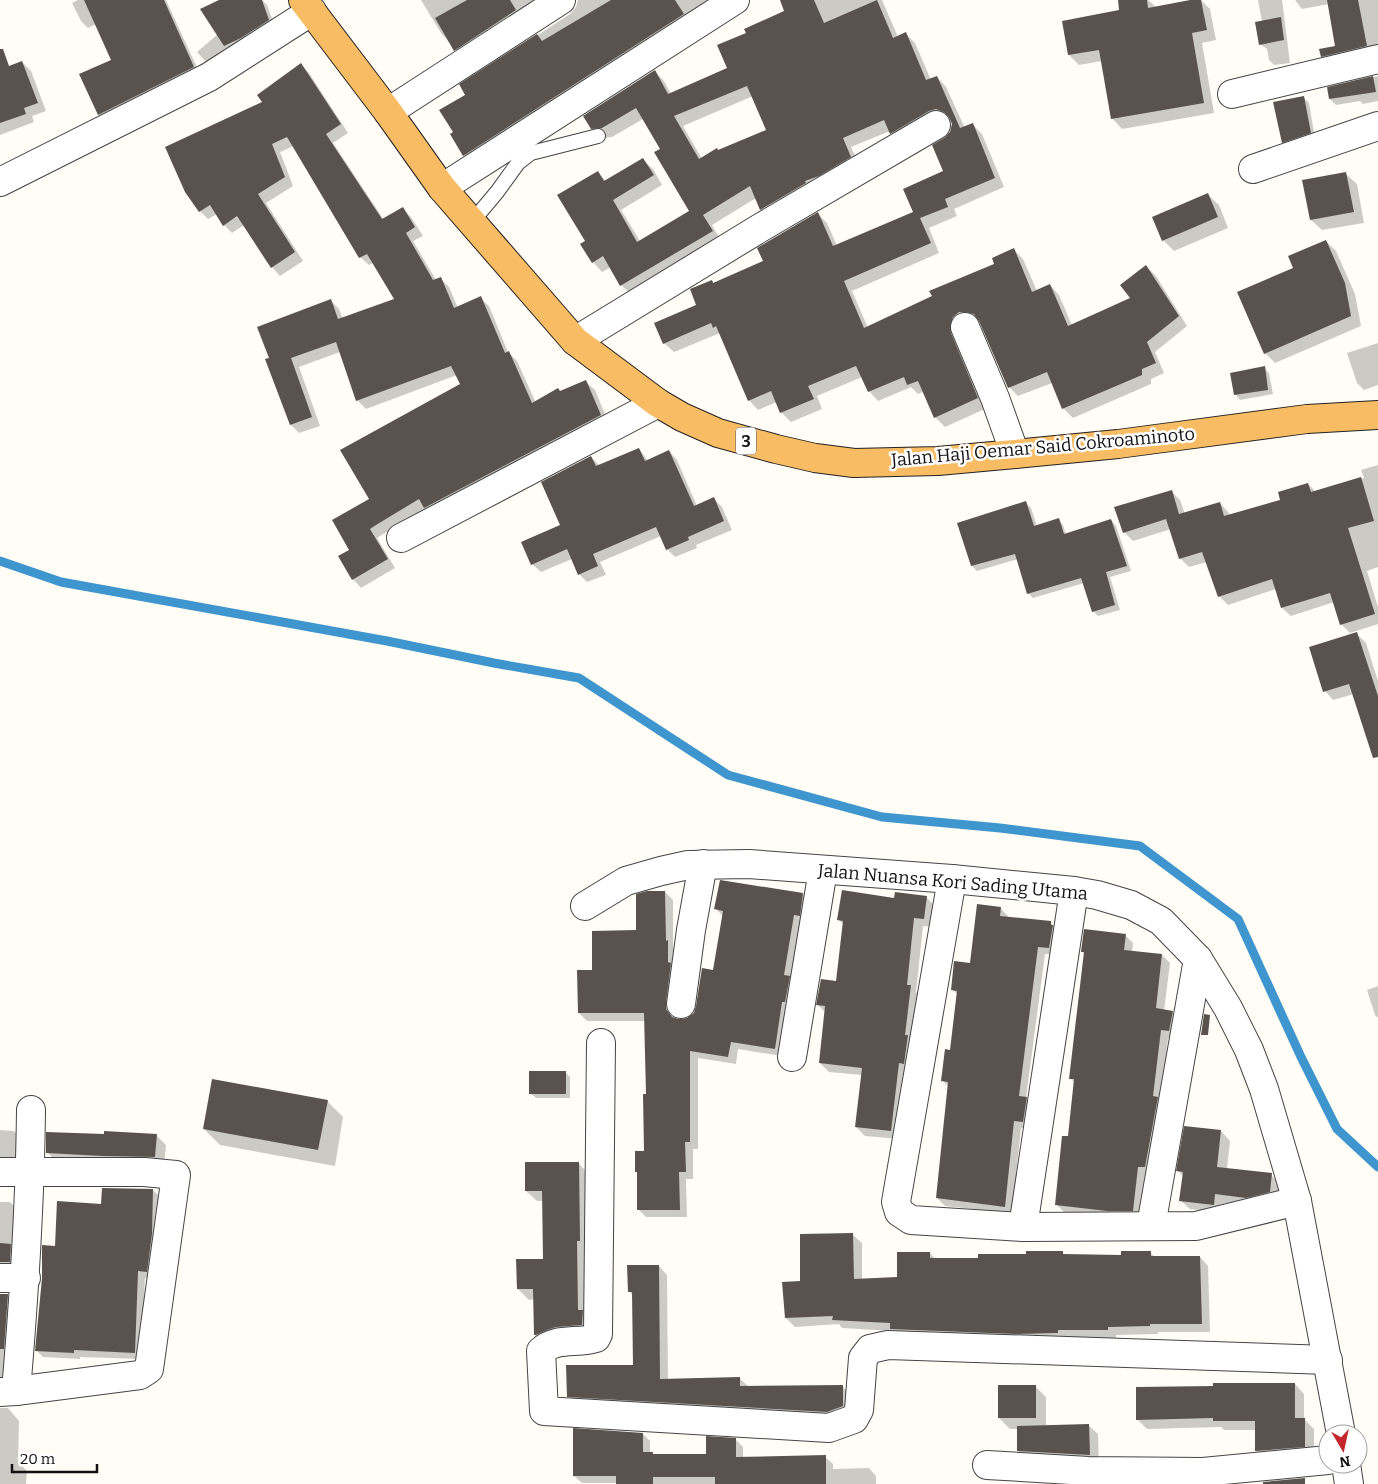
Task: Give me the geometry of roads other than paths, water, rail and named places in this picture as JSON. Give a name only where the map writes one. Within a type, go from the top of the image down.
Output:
[{"type":"highway","name":"Jalan Haji Oemar Said Cokroaminoto","points":[[308,6],[388,112],[442,188],[575,341],[658,403],[682,417],[718,433],[814,458],[854,463],[938,460],[1015,454],[1118,444],[1307,419],[1378,416]]},
{"type":"street","points":[[388,112],[561,0]]},
{"type":"street","points":[[442,188],[735,0]]},
{"type":"street","points":[[0,182],[209,77],[308,6]]},
{"type":"street","points":[[1232,94],[1378,59]]},
{"type":"street","points":[[575,341],[760,228],[936,125]]},
{"type":"street","points":[[1252,169],[1378,126]]},
{"type":"street","points":[[965,327],[995,398],[1015,454]]},
{"type":"street","points":[[401,538],[658,403]]},
{"type":"street","name":"Jalan Nuansa Kori Sading Utama","points":[[585,906],[626,881],[688,864],[749,864],[952,879],[1097,894],[1131,904],[1160,921],[1198,959],[1228,1008],[1249,1050],[1264,1089],[1297,1201],[1339,1424]]},
{"type":"street","points":[[681,1004],[691,930],[704,864]]},
{"type":"street","points":[[792,1057],[822,870]]},
{"type":"street","points":[[952,879],[896,1202],[899,1212],[911,1220],[1023,1227],[1196,1226],[1297,1201]]},
{"type":"street","points":[[1023,1227],[1074,891]]},
{"type":"street","points":[[1151,1226],[1198,959]]},
{"type":"street","points":[[601,1042],[598,1334],[596,1338],[590,1340],[547,1345],[541,1351],[544,1411],[829,1428],[854,1419],[859,1410],[863,1358],[870,1348],[888,1345],[1328,1360]]},
{"type":"street","points":[[0,1172],[31,1172],[144,1172],[176,1175],[149,1369],[140,1375],[8,1391],[13,1278],[31,1172],[31,1110]]},
{"type":"street","points":[[987,1465],[1088,1471],[1203,1472],[1318,1461]]},
{"type":"lane","points":[[471,223],[518,163],[531,153],[598,136]]},
{"type":"waterway","points":[[0,561],[61,582],[579,678],[728,775],[882,817],[1000,828],[1140,846],[1238,919],[1301,1057],[1337,1129],[1378,1167]]}]
